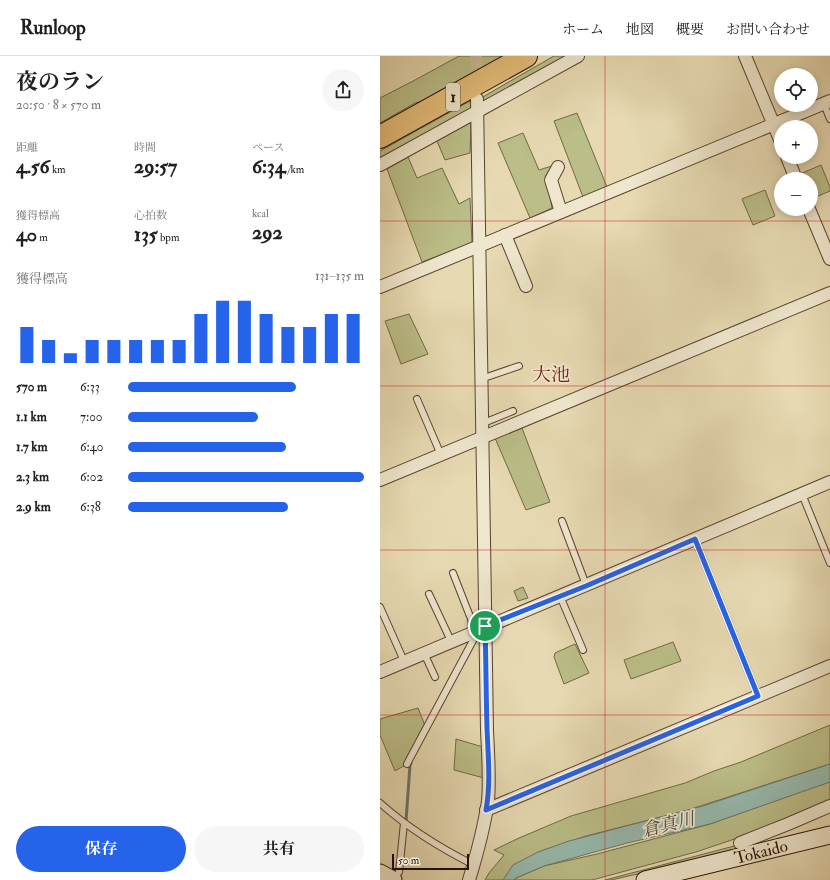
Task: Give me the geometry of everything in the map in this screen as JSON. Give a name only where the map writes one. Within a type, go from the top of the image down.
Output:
[{"type":"highway","name":"1","points":[[380,137],[526,56]]},
{"type":"main road","name":"Tokaido","points":[[646,880],[830,835]]},
{"type":"main road","points":[[380,873],[396,876]]},
{"type":"street","points":[[380,165],[578,56]]},
{"type":"street","points":[[380,287],[774,126],[745,56]]},
{"type":"street","points":[[469,880],[480,846],[488,801],[489,765],[479,629],[482,378],[477,99]]},
{"type":"street","points":[[788,120],[827,103]]},
{"type":"street","points":[[558,167],[551,180],[561,212]]},
{"type":"street","points":[[812,216],[830,259]]},
{"type":"street","points":[[505,235],[526,286]]},
{"type":"street","points":[[380,480],[830,293]]},
{"type":"street","points":[[380,672],[830,482]]},
{"type":"street","points":[[486,810],[830,666]]},
{"type":"street","points":[[740,843],[830,806]]},
{"type":"lane","points":[[827,103],[830,119]]},
{"type":"lane","points":[[482,378],[519,366]]},
{"type":"lane","points":[[417,399],[441,455]]},
{"type":"lane","points":[[482,419],[486,422],[514,411]]},
{"type":"lane","points":[[802,494],[830,563]]},
{"type":"lane","points":[[562,521],[586,586]]},
{"type":"lane","points":[[695,539],[758,696]]},
{"type":"lane","points":[[407,764],[479,629],[471,619],[453,573]]},
{"type":"lane","points":[[429,594],[451,641]]},
{"type":"lane","points":[[560,596],[583,650]]},
{"type":"lane","points":[[380,607],[404,661]]},
{"type":"lane","points":[[424,653],[434,677]]},
{"type":"lane","points":[[380,803],[404,823],[454,855],[474,865]]},
{"type":"lane","points":[[396,876],[404,823]]},
{"type":"green space","points":[[459,56],[509,56],[429,99],[415,103],[380,123],[380,98]]},
{"type":"green space","points":[[554,56],[569,56],[486,102],[481,98]]},
{"type":"green space","points":[[470,101],[471,110],[380,158],[380,151]]},
{"type":"green space","points":[[577,113],[607,187],[583,197],[554,121]]},
{"type":"green space","points":[[471,122],[470,153],[445,160],[437,141]]},
{"type":"green space","points":[[523,133],[539,170],[555,165],[546,175],[552,208],[530,218],[498,143]]},
{"type":"green space","points":[[408,157],[417,178],[442,168],[459,204],[470,198],[472,243],[422,262],[387,169]]},
{"type":"green space","points":[[821,165],[830,187],[830,191],[818,196],[818,172],[805,172]]},
{"type":"green space","points":[[765,190],[775,216],[753,225],[742,199]]},
{"type":"green space","points":[[409,314],[428,354],[401,364],[385,321]]},
{"type":"green space","points":[[522,428],[550,502],[526,510],[495,438]]},
{"type":"green space","points":[[523,587],[528,598],[518,601],[514,591]]},
{"type":"green space","points":[[673,642],[681,661],[631,679],[624,660]]},
{"type":"green space","points":[[575,644],[589,673],[564,684],[554,657],[555,653]]},
{"type":"green space","points":[[418,708],[426,728],[407,764],[395,771],[380,735],[380,719]]},
{"type":"green space","points":[[830,725],[830,764],[688,810],[586,836],[541,851],[504,880],[485,880],[504,855],[494,850],[519,838],[571,816],[685,783],[741,762]]},
{"type":"green space","points":[[456,739],[483,747],[484,778],[454,770]]},
{"type":"green space","points":[[830,781],[830,802],[773,826],[696,852],[592,880],[515,880],[516,878],[544,866],[597,854],[710,824]]},
{"type":"green space","points":[[769,844],[611,880],[605,880],[738,845]]},
{"type":"water","name":"倉真川","points":[[830,764],[830,782],[710,824],[627,843],[544,866],[514,880],[503,880],[513,865],[538,852],[569,841],[703,806]]},
{"type":"waterway","points":[[406,821],[411,763]]},
{"type":"tunnel","points":[[476,56],[477,87]]},
{"type":"district","name":"大池","points":[[551,375]]},
{"type":"route","points":[[695,539],[758,696],[486,810],[488,801],[489,765],[485,626],[586,586],[695,539]]}]
